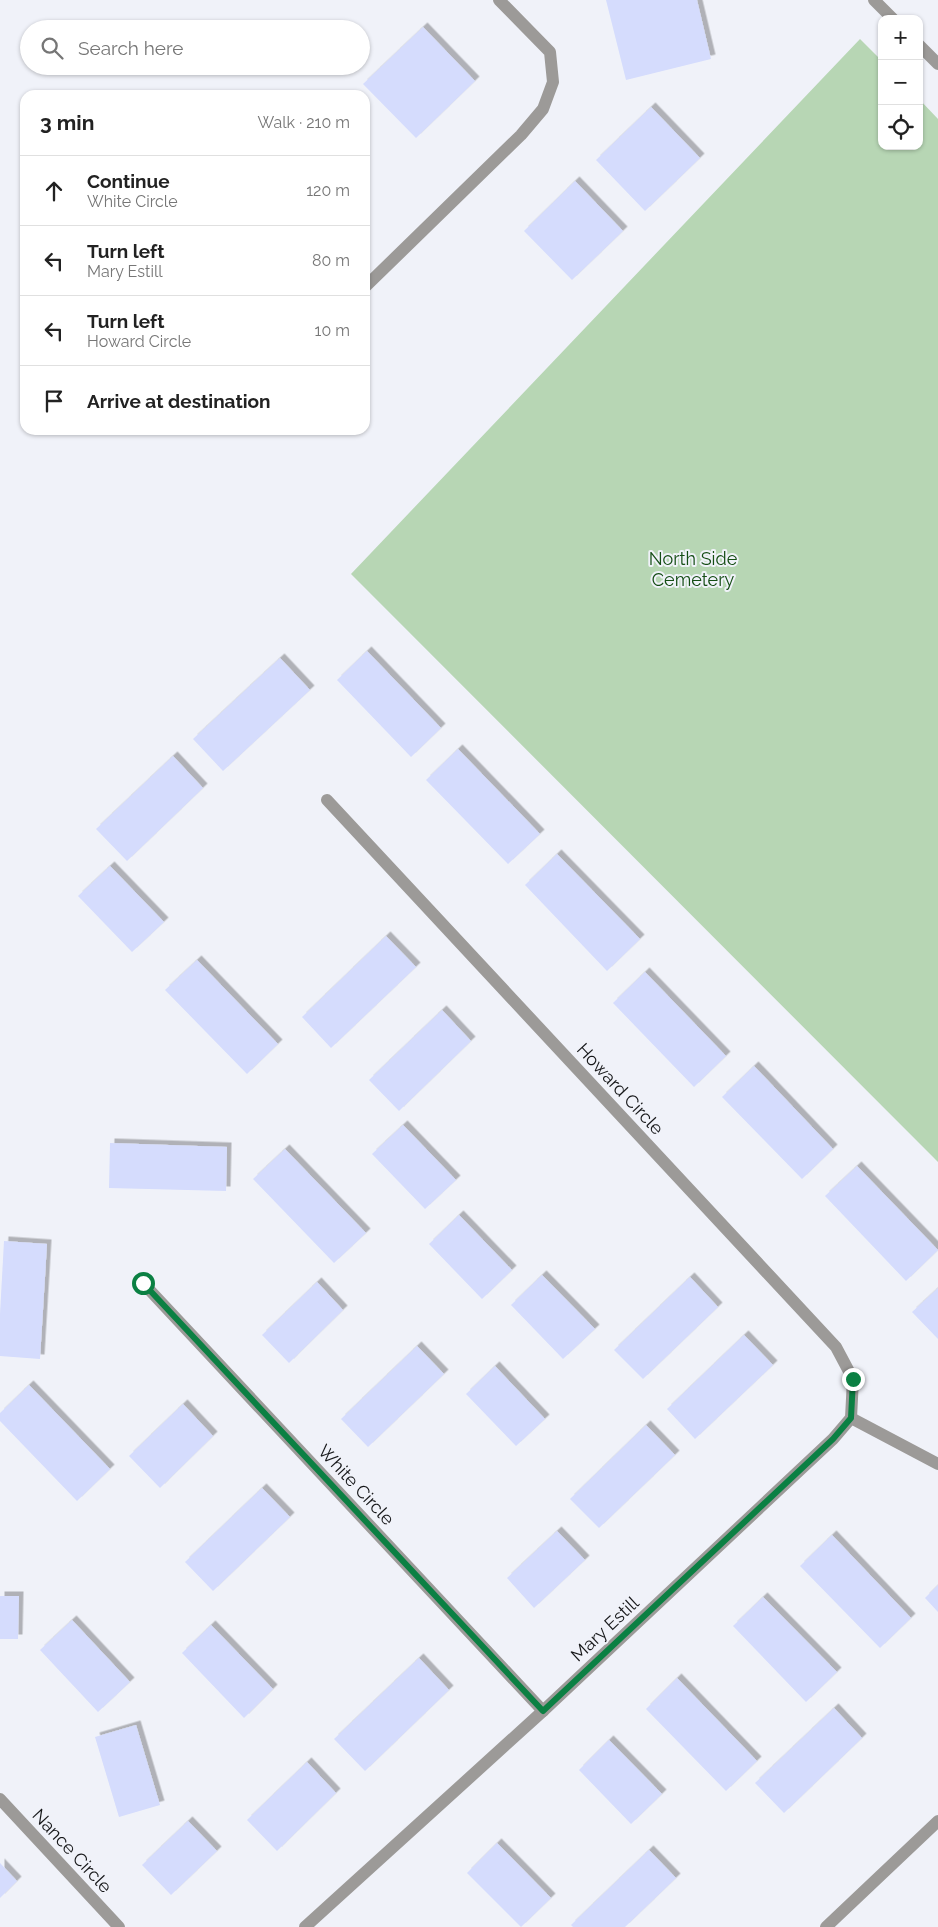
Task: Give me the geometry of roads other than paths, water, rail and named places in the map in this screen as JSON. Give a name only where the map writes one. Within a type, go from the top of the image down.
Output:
[{"type":"street","points":[[370,282],[514,142],[544,109],[553,82],[550,52],[499,0]]},
{"type":"street","points":[[874,0],[889,15]]},
{"type":"street","points":[[923,49],[938,64]]},
{"type":"street","name":"Howard Circle","points":[[327,800],[836,1347],[853,1379],[851,1418]]},
{"type":"street","name":"White Circle","points":[[143,1283],[543,1711]]},
{"type":"street","points":[[851,1418],[938,1464]]},
{"type":"street","name":"Mary Estill","points":[[305,1927],[543,1711],[833,1439],[851,1418]]},
{"type":"street","name":"Nance Circle","points":[[0,1799],[119,1927]]},
{"type":"street","points":[[826,1927],[938,1822]]},
{"type":"park label","name":"North Side Cemetery","points":[[693,569]]}]
